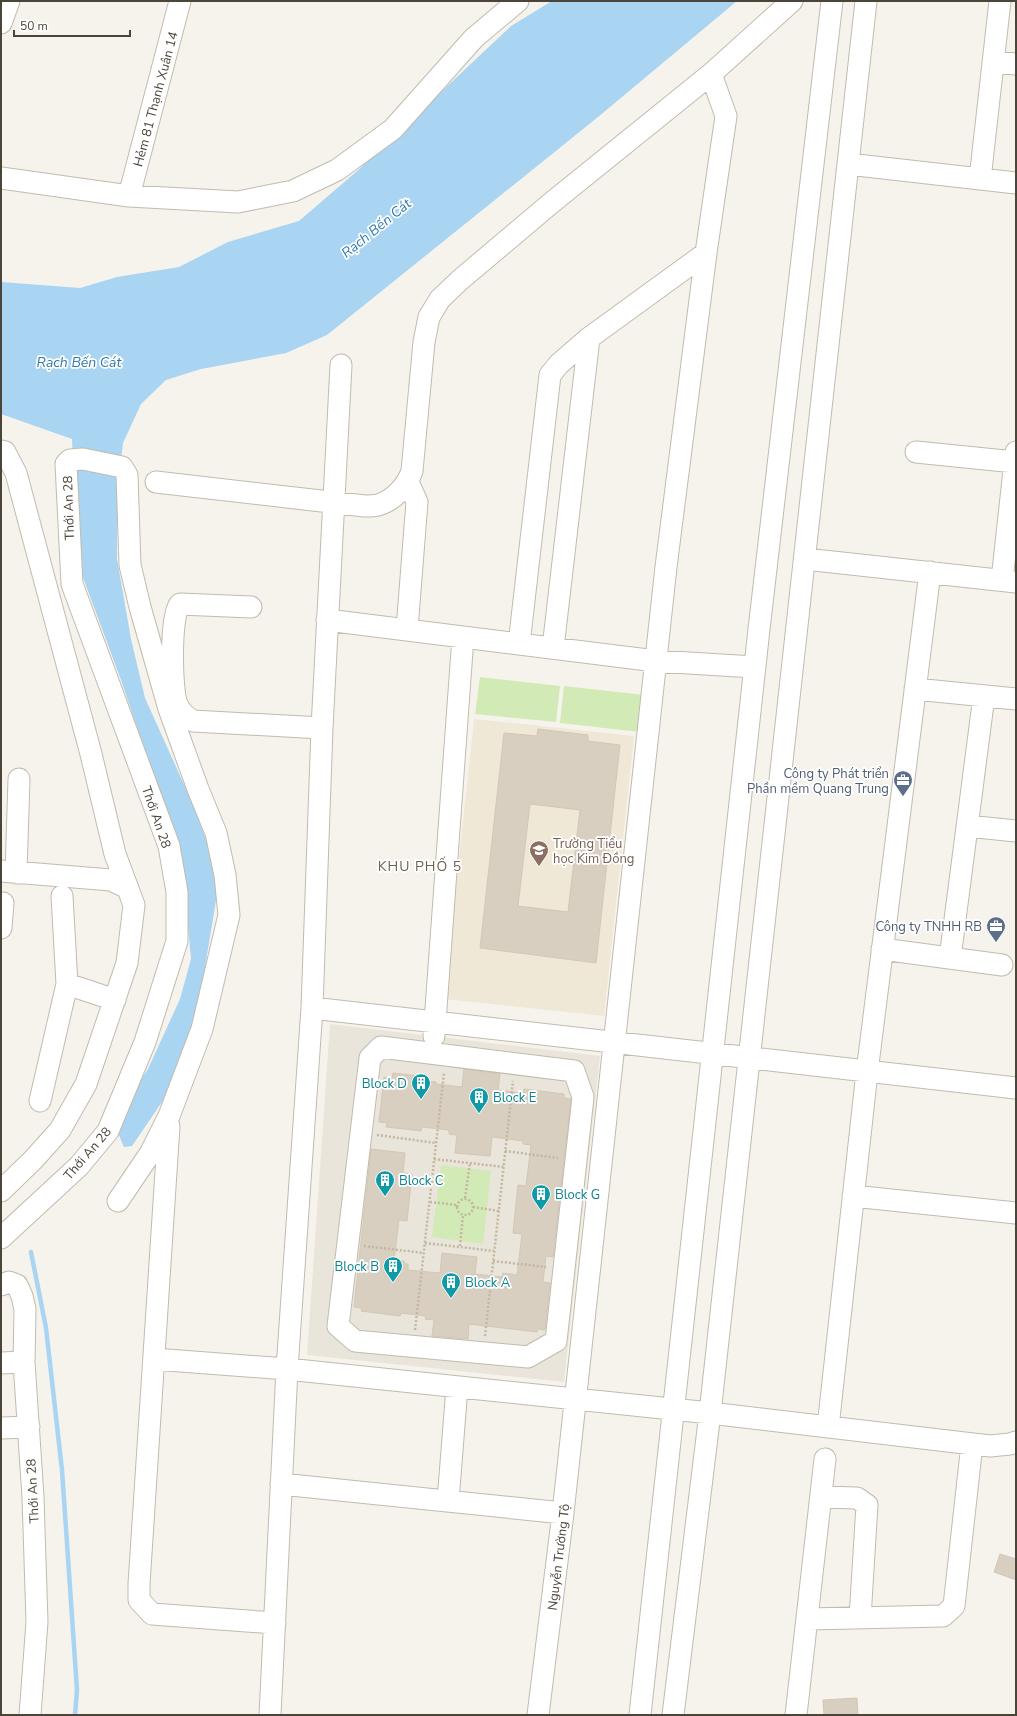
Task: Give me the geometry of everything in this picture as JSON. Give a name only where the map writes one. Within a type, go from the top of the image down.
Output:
[{"type":"street","points":[[1,23],[9,1]]},
{"type":"street","name":"Hẻm 81 Thạnh Xuân 14","points":[[128,196],[180,1]]},
{"type":"street","points":[[1,178],[128,196],[238,202],[293,191],[337,170],[393,129],[474,38],[518,1]]},
{"type":"street","points":[[156,482],[334,504],[365,506],[378,505],[390,499],[408,482],[412,471],[424,342],[429,317],[440,299],[460,280],[550,204],[711,74],[792,1]]},
{"type":"street","points":[[640,1715],[672,1409],[754,667],[832,1]]},
{"type":"street","points":[[673,1715],[710,1413],[866,1]]},
{"type":"street","points":[[980,179],[1000,1]]},
{"type":"street","points":[[993,62],[1016,64]]},
{"type":"street","name":"Nguyễn Trường Tộ","points":[[538,1715],[576,1400],[656,661],[706,253],[726,116],[711,74]]},
{"type":"street","points":[[848,164],[1016,182]]},
{"type":"street","points":[[519,644],[550,375],[559,364],[589,338],[706,253]]},
{"type":"street","points":[[553,648],[589,338]]},
{"type":"street","points":[[270,1715],[280,1484],[312,1008],[322,728],[341,365]]},
{"type":"street","points":[[1,451],[5,452],[16,473],[91,754],[115,854],[134,905],[127,963],[86,1084],[60,1130],[33,1160],[1,1191]]},
{"type":"street","points":[[804,559],[1009,581],[1015,457],[916,452]]},
{"type":"street","name":"Thới An 28","points":[[1,1238],[79,1166],[108,1131],[145,1042],[177,941],[177,892],[169,846],[72,584],[66,464],[70,460],[83,459],[122,467],[127,476],[130,565],[140,607],[169,709],[198,789],[216,833],[225,875],[229,915],[202,1029],[169,1116],[151,1152],[118,1201]]},
{"type":"street","points":[[408,482],[417,502],[408,629]]},
{"type":"street","points":[[828,1427],[867,1072],[930,572]]},
{"type":"street","points":[[251,607],[183,604],[177,606],[174,627],[172,667],[174,695],[181,711],[194,721],[322,728]]},
{"type":"street","points":[[327,620],[656,661],[754,667]]},
{"type":"street","points":[[439,1053],[435,1022],[464,637]]},
{"type":"street","points":[[916,689],[1016,699]]},
{"type":"street","points":[[950,958],[984,696]]},
{"type":"street","points":[[19,778],[9,872],[111,880],[128,888]]},
{"type":"street","points":[[967,826],[1016,831]]},
{"type":"street","points":[[40,1101],[67,984],[62,896]]},
{"type":"street","points":[[1,903],[3,903],[1,928]]},
{"type":"street","points":[[882,949],[1002,965]]},
{"type":"street","points":[[67,984],[114,1000]]},
{"type":"street","points":[[312,1008],[614,1044],[749,1057],[867,1072],[1016,1088]]},
{"type":"street","points":[[382,1047],[439,1053],[574,1071],[583,1097],[556,1341],[528,1357],[355,1341],[338,1326],[370,1058],[382,1047]]},
{"type":"street","points":[[169,1116],[139,1600],[152,1614],[275,1623]]},
{"type":"street","points":[[853,1196],[1016,1213]]},
{"type":"street","name":"Thới An 28","points":[[1,1285],[9,1282],[17,1285],[22,1296],[25,1309],[24,1362],[29,1428],[37,1622],[30,1715]]},
{"type":"street","points":[[154,1359],[287,1369],[672,1409],[972,1444],[1002,1445],[1016,1442]]},
{"type":"street","points":[[1,1363],[24,1362]]},
{"type":"street","points":[[448,1501],[458,1387]]},
{"type":"street","points":[[1,1428],[29,1428]]},
{"type":"street","points":[[808,1620],[943,1616],[954,1606],[972,1444]]},
{"type":"street","points":[[796,1715],[826,1459]]},
{"type":"street","points":[[280,1484],[563,1513]]},
{"type":"street","points":[[821,1497],[857,1498],[867,1505],[860,1618]]},
{"type":"path","points":[[413,1346],[436,1143],[439,1053]]},
{"type":"path","points":[[483,1353],[515,1063]]},
{"type":"path","points":[[361,1133],[436,1143]]},
{"type":"path","points":[[505,1151],[576,1160]]},
{"type":"path","points":[[434,1159],[504,1167]]},
{"type":"path","points":[[466,1198],[470,1163]]},
{"type":"path","points":[[463,1215],[459,1212],[457,1205],[460,1200],[466,1198]]},
{"type":"path","points":[[466,1198],[472,1202],[474,1207]]},
{"type":"path","points":[[430,1202],[457,1205]]},
{"type":"path","points":[[474,1207],[499,1211]]},
{"type":"path","points":[[463,1215],[469,1214],[474,1207]]},
{"type":"path","points":[[460,1246],[463,1215]]},
{"type":"path","points":[[425,1242],[494,1251]]},
{"type":"path","points":[[348,1244],[424,1253]]},
{"type":"path","points":[[493,1261],[564,1269]]},
{"type":"shaded area","name":"Trường Tiểu học Kim Đồng","points":[[474,719],[634,736],[604,1016],[444,999]]},
{"type":"shaded area","points":[[330,1024],[600,1056],[564,1382],[307,1355]]},
{"type":"green space","points":[[480,677],[560,686],[556,722],[475,714]]},
{"type":"green space","points":[[564,686],[644,695],[640,732],[560,723]]},
{"type":"green space","points":[[441,1165],[491,1171],[483,1244],[432,1237]]},
{"type":"water","name":"Rạch Bến Cát","points":[[552,1],[737,1],[598,117],[327,335],[286,353],[201,369],[166,380],[141,404],[123,443],[117,494],[117,559],[131,639],[145,698],[191,800],[220,876],[196,1022],[164,1099],[132,1146],[124,1147],[118,1133],[125,1104],[148,1069],[180,999],[191,959],[187,915],[140,736],[78,564],[72,439],[1,414],[1,282],[80,288],[117,277],[179,267],[228,242],[299,221],[356,172],[511,26]]},
{"type":"building","points":[[538,729],[588,735],[588,741],[620,745],[596,963],[480,948],[504,733],[537,736]],"holes":[[[530,804],[580,810],[568,912],[518,906]]]},
{"type":"building","points":[[464,1069],[500,1074],[498,1090],[523,1093],[524,1089],[564,1094],[564,1098],[571,1099],[553,1257],[546,1256],[543,1282],[550,1283],[545,1330],[538,1329],[537,1332],[469,1324],[468,1339],[432,1336],[434,1320],[425,1319],[426,1316],[401,1313],[400,1316],[361,1311],[362,1308],[354,1307],[371,1149],[405,1153],[403,1173],[412,1174],[407,1221],[399,1220],[394,1260],[404,1261],[405,1264],[408,1264],[408,1270],[440,1273],[442,1253],[477,1257],[475,1274],[502,1277],[503,1273],[517,1275],[522,1234],[513,1233],[518,1185],[526,1186],[531,1145],[523,1144],[523,1141],[492,1137],[490,1156],[455,1153],[457,1135],[449,1134],[449,1130],[422,1127],[421,1131],[386,1127],[387,1123],[379,1122],[384,1077],[392,1078],[393,1073],[428,1077],[427,1081],[436,1082],[436,1084],[462,1087]]},
{"type":"building","points":[[1000,1554],[1016,1559],[1016,1580],[994,1572]]},
{"type":"building","points":[[857,1698],[858,1715],[824,1715],[823,1700]]},
{"type":"waterway","points":[[31,1252],[46,1328],[62,1470],[77,1690],[75,1715]]},
{"type":"place","name":"Công ty Phát triển Phần mềm Quang Trung","points":[[903,797]]},
{"type":"place","name":"Trường Tiểu học Kim Đồng","points":[[539,867]]},
{"type":"place","name":"Công ty TNHH RB","points":[[996,943]]},
{"type":"place","name":"Block D","points":[[421,1100]]},
{"type":"place","name":"Block E","points":[[479,1114]]},
{"type":"place","name":"Block C","points":[[385,1197]]},
{"type":"place","name":"Block G","points":[[541,1211]]},
{"type":"place","name":"Block B","points":[[393,1283]]},
{"type":"place","name":"Block A","points":[[451,1299]]},
{"type":"district","name":"KHU PHỐ 5","points":[[420,866]]}]
